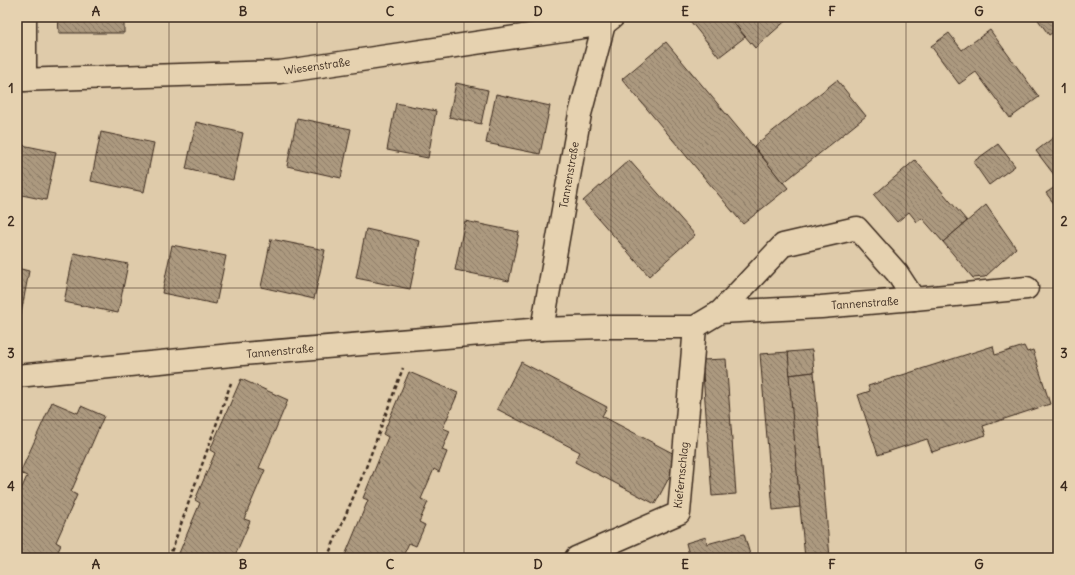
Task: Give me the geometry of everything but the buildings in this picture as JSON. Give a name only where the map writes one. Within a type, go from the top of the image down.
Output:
[{"type":"street","points":[[21,80],[25,17]]},
{"type":"street","name":"Wiesenstraße","points":[[21,80],[280,72],[609,20]]},
{"type":"street","name":"Tannenstraße","points":[[542,329],[580,114],[609,20]]},
{"type":"street","name":"Tannenstraße","points":[[17,376],[242,354],[542,329],[602,327],[695,327],[720,312],[783,245],[857,228],[896,272],[914,299]]},
{"type":"street","name":"Tannenstraße","points":[[720,312],[821,307],[1027,288]]},
{"type":"street","name":"Kiefernschlag","points":[[576,558],[679,512],[695,327]]},
{"type":"path","points":[[327,558],[364,470],[414,340]]},
{"type":"path","points":[[169,558],[242,354]]}]
